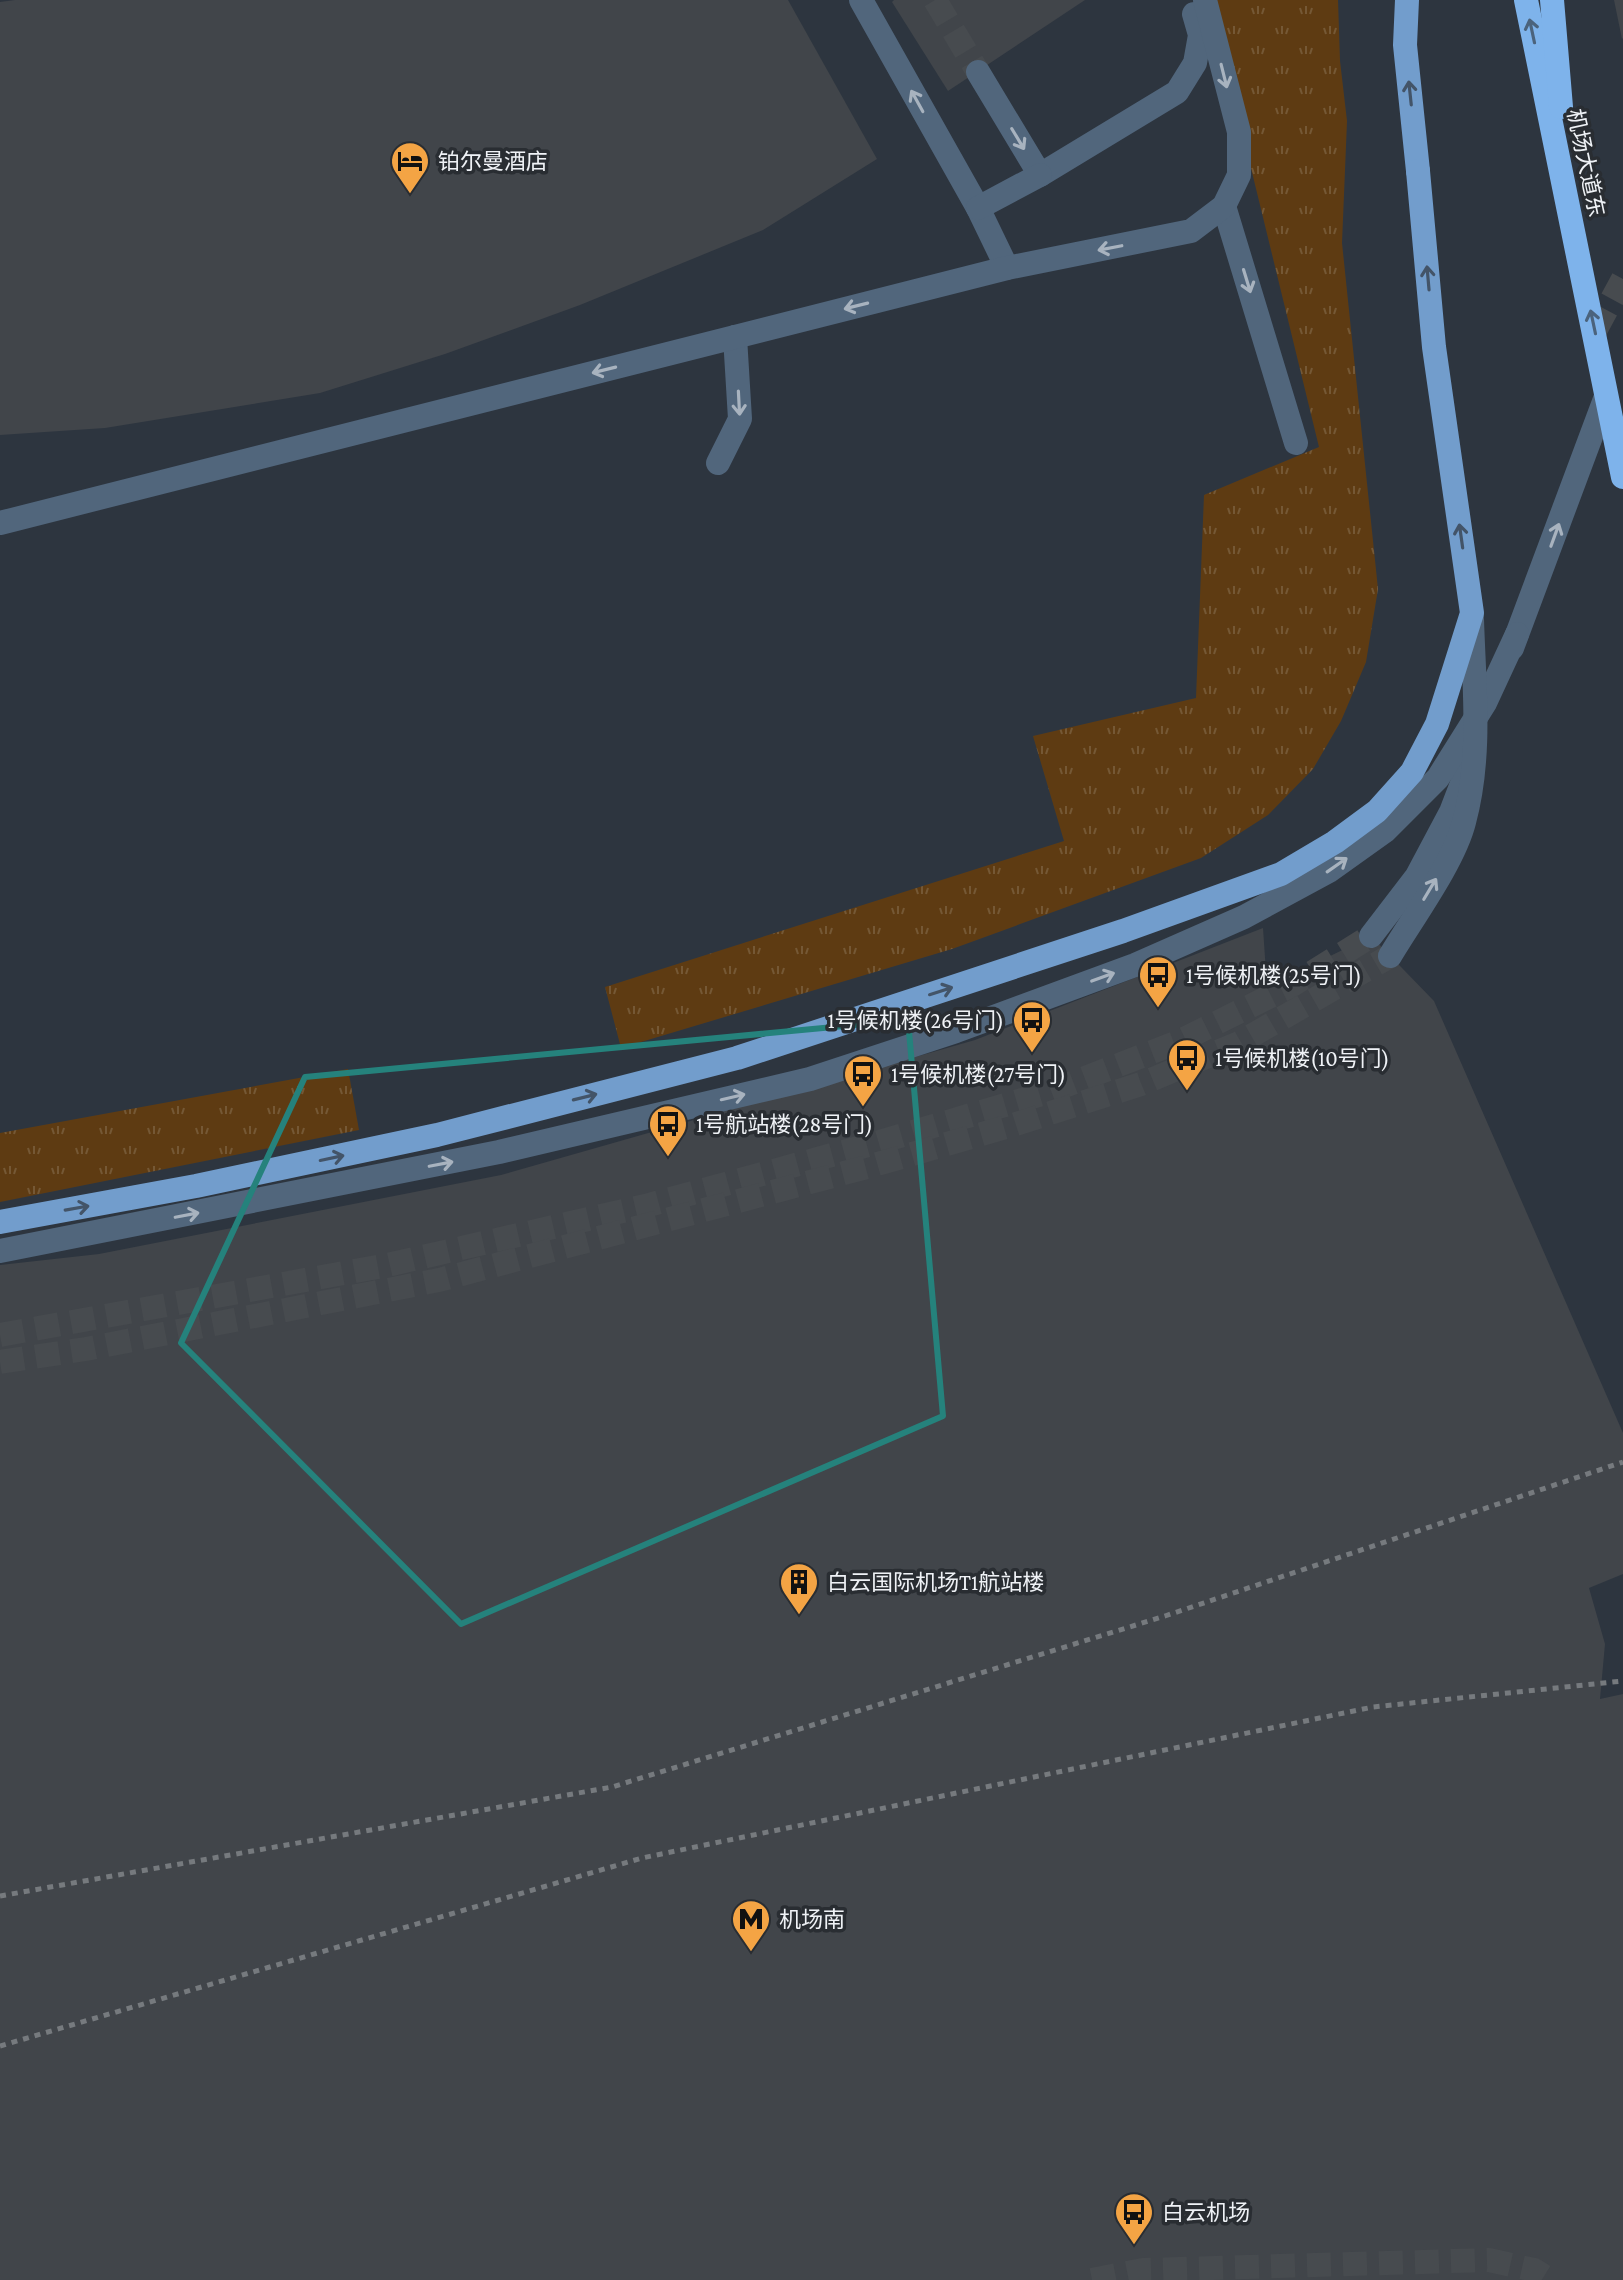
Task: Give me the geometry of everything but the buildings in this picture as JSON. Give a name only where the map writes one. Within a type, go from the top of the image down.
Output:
[{"type":"highway","name":"机场大道东","points":[[1526,0],[1623,477]]},
{"type":"highway","points":[[1552,0],[1570,217]]},
{"type":"main road","points":[[0,1222],[196,1186],[437,1135],[737,1058],[1123,931],[1281,874],[1335,842],[1377,811],[1412,772],[1437,724],[1472,613],[1434,347],[1405,45],[1407,0]]},
{"type":"street","points":[[861,0],[978,208],[1007,268]]},
{"type":"street","points":[[978,208],[1040,175],[1177,92],[1195,63],[1200,35],[1190,0]]},
{"type":"street","points":[[0,523],[1007,268],[1191,231],[1224,206],[1239,175],[1239,132],[1205,0]]},
{"type":"street","points":[[978,72],[1040,175]]},
{"type":"street","points":[[1224,206],[1296,443]]},
{"type":"street","points":[[718,463],[740,419],[735,337]]},
{"type":"street","points":[[1371,936],[1417,876],[1451,812],[1605,399]]},
{"type":"street","points":[[1390,956],[1442,870],[1464,824],[1476,757],[1472,613]]},
{"type":"street","points":[[0,1251],[499,1152],[810,1079],[956,1031],[1135,965],[1244,917],[1329,871],[1385,831],[1438,778],[1485,703],[1517,634]]},
{"type":"path","points":[[0,1896],[612,1787],[1165,1616],[1623,1462]]},
{"type":"path","points":[[0,2046],[642,1858],[1373,1707],[1623,1681]]},
{"type":"highlighted area","points":[[908,1020],[943,1416],[461,1624],[181,1343],[305,1077]]},
{"type":"shaded area","points":[[0,0],[1623,0],[1623,2280],[0,2280]]},
{"type":"green space","points":[[1210,0],[1338,0],[1340,61],[1347,121],[1342,243],[1378,589],[1366,662],[1341,721],[1313,769],[1268,815],[1201,858],[952,949],[621,1048],[605,987],[1064,841],[1033,736],[1196,698],[1204,495],[1319,447]]},
{"type":"green space","points":[[348,1069],[359,1130],[0,1202],[0,1133]]},
{"type":"tunnel","points":[[935,0],[978,72]]},
{"type":"tunnel","points":[[1595,331],[1623,279]]},
{"type":"tunnel","points":[[0,1335],[383,1266],[645,1206],[876,1143],[1049,1092],[1178,1042],[1289,987],[1371,936]]},
{"type":"tunnel","points":[[0,1362],[86,1349],[439,1280],[867,1167],[1013,1125],[1141,1084],[1239,1043],[1390,956]]},
{"type":"tunnel","points":[[1092,2280],[1143,2270],[1489,2260],[1534,2270],[1550,2280]]},
{"type":"place","name":"铂尔曼酒店","points":[[410,195]]},
{"type":"place","name":"1号候机楼(25号门)","points":[[1158,1009]]},
{"type":"place","name":"1号候机楼(26号门)","points":[[1032,1054]]},
{"type":"place","name":"1号候机楼(10号门)","points":[[1187,1092]]},
{"type":"place","name":"1号候机楼(27号门)","points":[[863,1108]]},
{"type":"place","name":"1号航站楼(28号门)","points":[[668,1158]]},
{"type":"place","name":"白云国际机场T1航站楼","points":[[799,1616]]},
{"type":"place","name":"机场南","points":[[751,1953]]},
{"type":"place","name":"白云机场","points":[[1134,2246]]}]
